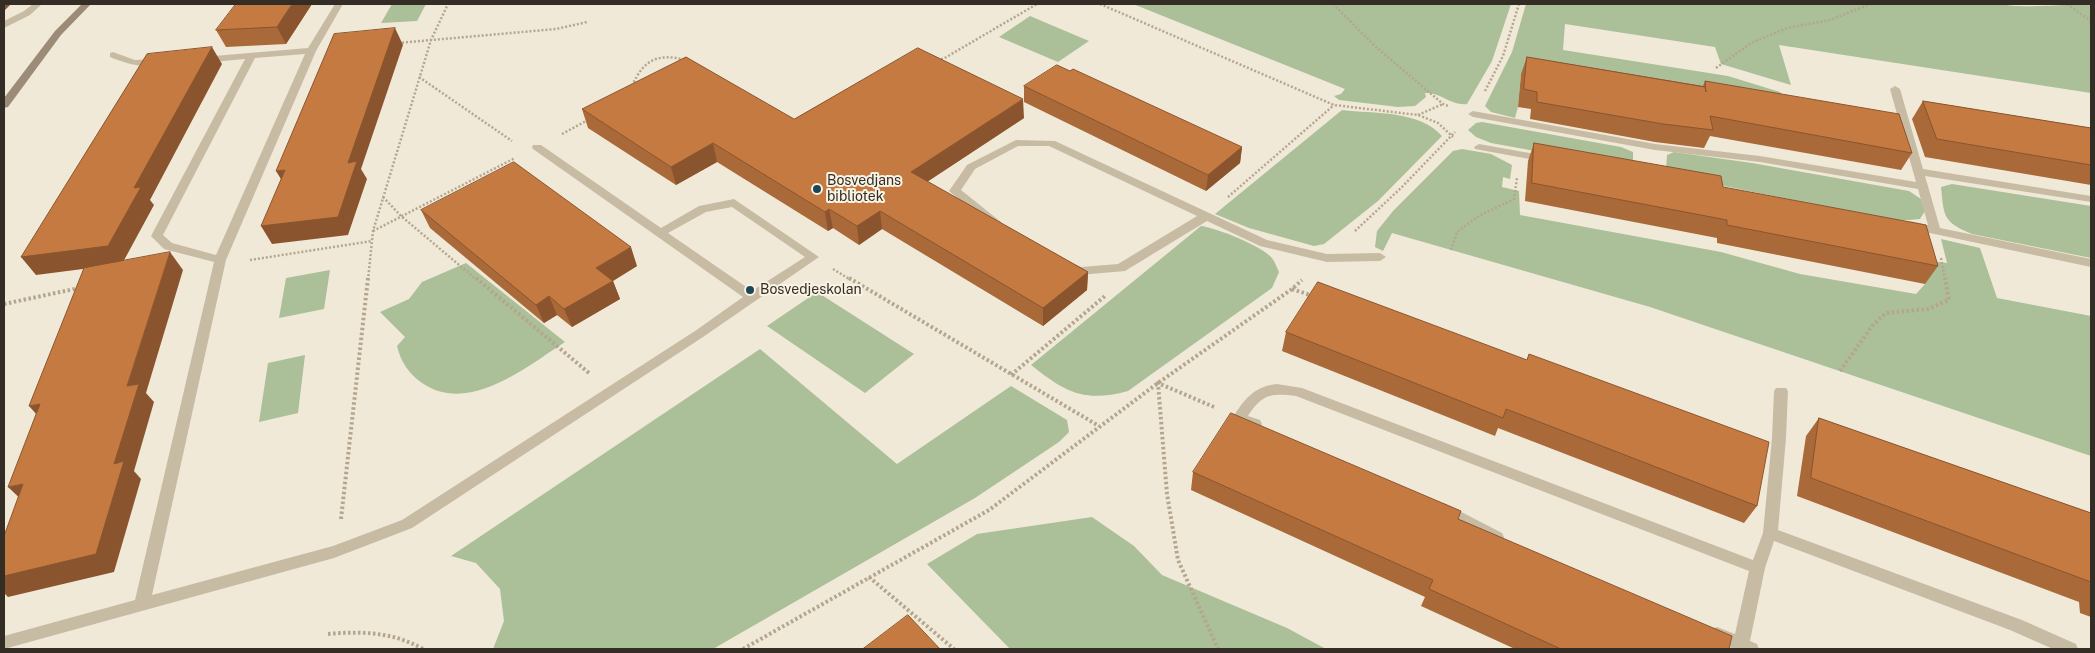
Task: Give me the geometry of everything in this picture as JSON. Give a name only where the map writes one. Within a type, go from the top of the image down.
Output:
[{"type":"street","points":[[4,105],[58,33],[87,4]]},
{"type":"lane","points":[[4,25],[27,14],[38,4]]},
{"type":"lane","points":[[142,605],[220,260],[311,51],[339,4]]},
{"type":"lane","points":[[192,60],[311,51]]},
{"type":"lane","points":[[113,55],[134,63],[163,62]]},
{"type":"lane","points":[[220,260],[168,246],[157,236],[251,57]]},
{"type":"lane","points":[[1894,89],[1920,172],[1922,186],[1935,229]]},
{"type":"lane","points":[[1473,114],[1655,147],[1760,159],[1922,186]]},
{"type":"lane","points":[[1005,228],[955,191],[971,168],[1016,143],[1051,143],[1264,243],[1327,258],[1380,258]]},
{"type":"lane","points":[[1480,147],[1559,161]]},
{"type":"lane","points":[[532,149],[660,233],[752,297]]},
{"type":"lane","points":[[1920,172],[2091,199]]},
{"type":"lane","points":[[4,643],[334,552],[407,524],[699,334],[813,257],[734,204],[703,209],[660,233]]},
{"type":"lane","points":[[1062,261],[1079,271],[1121,268],[1206,216]]},
{"type":"lane","points":[[1897,222],[2091,263]]},
{"type":"lane","points":[[1267,430],[1240,418],[1253,397],[1273,388],[1297,391],[1757,568]]},
{"type":"lane","points":[[1705,628],[1746,647],[1757,568],[1770,533],[1782,391]]},
{"type":"lane","points":[[1428,501],[1506,541]]},
{"type":"lane","points":[[1770,533],[2016,626],[2070,649]]},
{"type":"path","points":[[334,552],[340,531],[373,231],[431,40],[448,4]]},
{"type":"path","points":[[933,58],[943,59],[1037,4]]},
{"type":"path","points":[[1100,4],[1334,105],[1418,115],[1438,123],[1451,137]]},
{"type":"path","points":[[1333,4],[1376,47],[1443,104],[1473,114]]},
{"type":"path","points":[[743,649],[989,510],[1099,426],[1292,289],[1402,187],[1473,114],[1503,56],[1520,4]]},
{"type":"path","points":[[1716,68],[1751,43],[1787,28],[1830,20],[1870,4]]},
{"type":"path","points":[[2068,4],[2091,21]]},
{"type":"path","points":[[394,43],[556,30],[587,22]]},
{"type":"path","points":[[631,88],[643,65],[654,59],[667,57],[684,59],[692,64]]},
{"type":"path","points":[[420,77],[532,149]]},
{"type":"path","points":[[1418,115],[1443,104]]},
{"type":"path","points":[[1206,216],[1334,105]]},
{"type":"path","points":[[373,231],[593,118]]},
{"type":"path","points":[[1452,250],[1457,232],[1479,216],[1514,199],[1520,154]]},
{"type":"path","points":[[383,197],[401,216],[594,378]]},
{"type":"path","points":[[1840,371],[1873,325],[1886,313],[1928,309],[1949,300],[1935,229]]},
{"type":"path","points":[[220,260],[244,261],[372,241]]},
{"type":"path","points":[[813,257],[1099,426]]},
{"type":"path","points":[[1012,375],[1129,276],[1121,268]]},
{"type":"path","points":[[4,304],[82,287]]},
{"type":"path","points":[[1292,289],[1319,298]]},
{"type":"path","points":[[1158,383],[1240,418]]},
{"type":"path","points":[[1158,383],[1167,494],[1178,560],[1218,649]]},
{"type":"path","points":[[869,577],[954,649]]},
{"type":"path","points":[[328,634],[358,631],[386,634],[414,643],[423,649]]},
{"type":"green space","points":[[392,4],[426,4],[417,21],[381,23]]},
{"type":"green space","points":[[1133,4],[1511,4],[1492,61],[1467,104],[1456,103],[1431,93],[1425,93],[1426,97],[1415,106],[1398,107],[1339,100],[1334,96],[1341,94],[1345,89]]},
{"type":"green space","points":[[1526,4],[2004,4],[2032,6],[2091,4],[2091,93],[1779,45],[1791,85],[1721,64],[1715,47],[1565,24],[1563,50],[1728,76],[1780,92],[1784,97],[1521,74],[1515,118],[1491,112],[1485,106],[1512,52]]},
{"type":"green space","points":[[1030,16],[1089,41],[1058,62],[999,37]]},
{"type":"green space","points":[[1342,110],[1409,117],[1432,128],[1442,136],[1378,201],[1324,244],[1314,246],[1249,228],[1215,214]]},
{"type":"green space","points":[[1482,122],[1621,147],[1633,152],[1633,167],[1623,167],[1491,143],[1476,137],[1468,130],[1476,123]]},
{"type":"green space","points":[[1462,149],[1491,154],[1512,165],[1510,179],[1503,177],[1502,187],[1519,191],[1520,215],[1721,252],[1800,274],[1916,294],[1925,284],[1917,259],[1947,263],[1941,239],[1980,248],[1997,298],[2091,316],[2091,456],[1650,307],[1392,233],[1383,251],[1375,247],[1377,231],[1393,211],[1453,151]]},
{"type":"green space","points":[[1674,152],[1752,163],[1909,191],[1921,199],[1925,211],[1920,219],[1898,221],[1679,177],[1666,170],[1667,155]]},
{"type":"green space","points":[[1952,184],[2091,206],[2091,258],[1972,234],[1962,230],[1950,222],[1944,212],[1941,187]]},
{"type":"green space","points":[[1201,226],[1239,238],[1267,253],[1279,272],[1272,288],[1128,391],[1099,396],[1076,393],[1054,382],[1031,365]]},
{"type":"green space","points":[[466,263],[565,342],[496,384],[478,391],[459,394],[440,391],[422,383],[409,371],[403,362],[397,346],[405,337],[380,312],[409,299],[422,282]]},
{"type":"green space","points":[[330,270],[324,309],[279,318],[286,278]]},
{"type":"green space","points":[[817,292],[914,354],[865,393],[767,326]]},
{"type":"green space","points":[[760,349],[897,464],[1011,386],[1067,420],[1069,432],[1059,442],[975,498],[713,649],[493,649],[504,621],[500,589],[476,563],[451,556]]},
{"type":"green space","points":[[305,355],[298,413],[259,422],[268,363]]},
{"type":"green space","points":[[1092,517],[1134,546],[1162,575],[1287,628],[1326,649],[1010,649],[927,564],[977,534]]},
{"type":"building","points":[[236,4],[292,4],[277,27],[216,30]]},
{"type":"building","points":[[395,28],[348,163],[357,161],[338,217],[261,226],[285,170],[276,171],[334,34]]},
{"type":"building","points":[[212,47],[134,188],[141,187],[108,246],[21,257],[147,54]]},
{"type":"building","points":[[918,48],[1023,99],[911,172],[1088,272],[1043,308],[880,211],[857,226],[829,209],[825,212],[713,143],[671,167],[582,109],[686,57],[794,119]]},
{"type":"building","points":[[1527,57],[1705,87],[1706,92],[1705,81],[1899,114],[1912,153],[1710,116],[1713,130],[1663,124],[1537,102],[1537,92],[1524,89]]},
{"type":"building","points":[[1057,65],[1070,71],[1073,69],[1242,147],[1208,175],[1024,86]]},
{"type":"building","points":[[1923,101],[2091,128],[2091,165],[1937,139]]},
{"type":"building","points":[[1534,143],[1721,176],[1723,187],[1926,225],[1938,266],[1727,225],[1727,220],[1532,183]]},
{"type":"building","points":[[514,162],[631,247],[596,268],[613,281],[564,309],[549,296],[536,305],[421,210]]},
{"type":"building","points":[[170,252],[127,386],[139,384],[114,464],[124,461],[96,554],[4,576],[4,536],[23,484],[8,487],[40,404],[29,406],[84,268]]},
{"type":"building","points":[[1318,282],[1527,360],[1529,354],[1769,442],[1757,506],[1506,409],[1503,418],[1286,332]]},
{"type":"building","points":[[1231,413],[1461,511],[1458,519],[1732,636],[1729,649],[1561,649],[1429,589],[1433,580],[1193,472]]},
{"type":"building","points":[[1819,418],[2091,513],[2091,582],[1811,478]]},
{"type":"building","points":[[908,615],[940,649],[863,649]]},
{"type":"place","name":"Bosvedjans bibliotek","points":[[817,189]]},
{"type":"place","name":"Bosvedjeskolan","points":[[750,290]]}]
